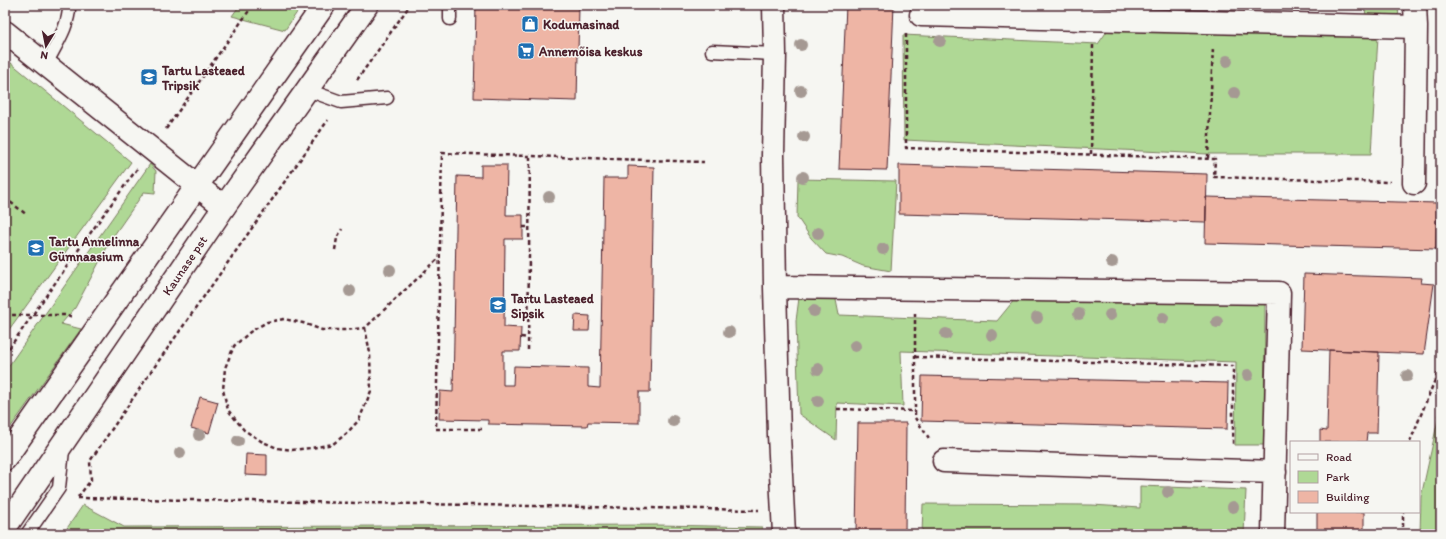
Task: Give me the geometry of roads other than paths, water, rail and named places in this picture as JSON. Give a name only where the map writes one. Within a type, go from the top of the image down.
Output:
[{"type":"street","points":[[5,459],[324,5]]},
{"type":"street","name":"Kaunase pst","points":[[5,528],[224,207],[367,5]]},
{"type":"street","points":[[774,5],[775,54],[773,155],[778,435],[784,534]]},
{"type":"street","points":[[1414,183],[1415,5]]},
{"type":"street","points":[[921,15],[1416,27]]},
{"type":"street","points":[[5,32],[224,207]]},
{"type":"street","points":[[776,287],[1279,293],[1273,534]]},
{"type":"street","points":[[944,461],[1275,472]]},
{"type":"lane","points":[[46,64],[59,40],[69,14],[69,5]]},
{"type":"lane","points":[[450,5],[450,18]]},
{"type":"lane","points":[[712,51],[775,54]]},
{"type":"lane","points":[[308,88],[316,93],[341,102],[387,98]]},
{"type":"lane","points":[[27,534],[60,488],[64,442]]},
{"type":"place","name":"Kodumasinad","points":[[530,24]]},
{"type":"place","name":"Annemõisa keskus","points":[[526,51]]},
{"type":"place","name":"Tartu Lasteaed Tripsik","points":[[149,77]]},
{"type":"place","name":"Tartu Annelinna Gümnaasium","points":[[36,248]]},
{"type":"place","name":"Tartu Lasteaed Sipsik","points":[[498,305]]}]
